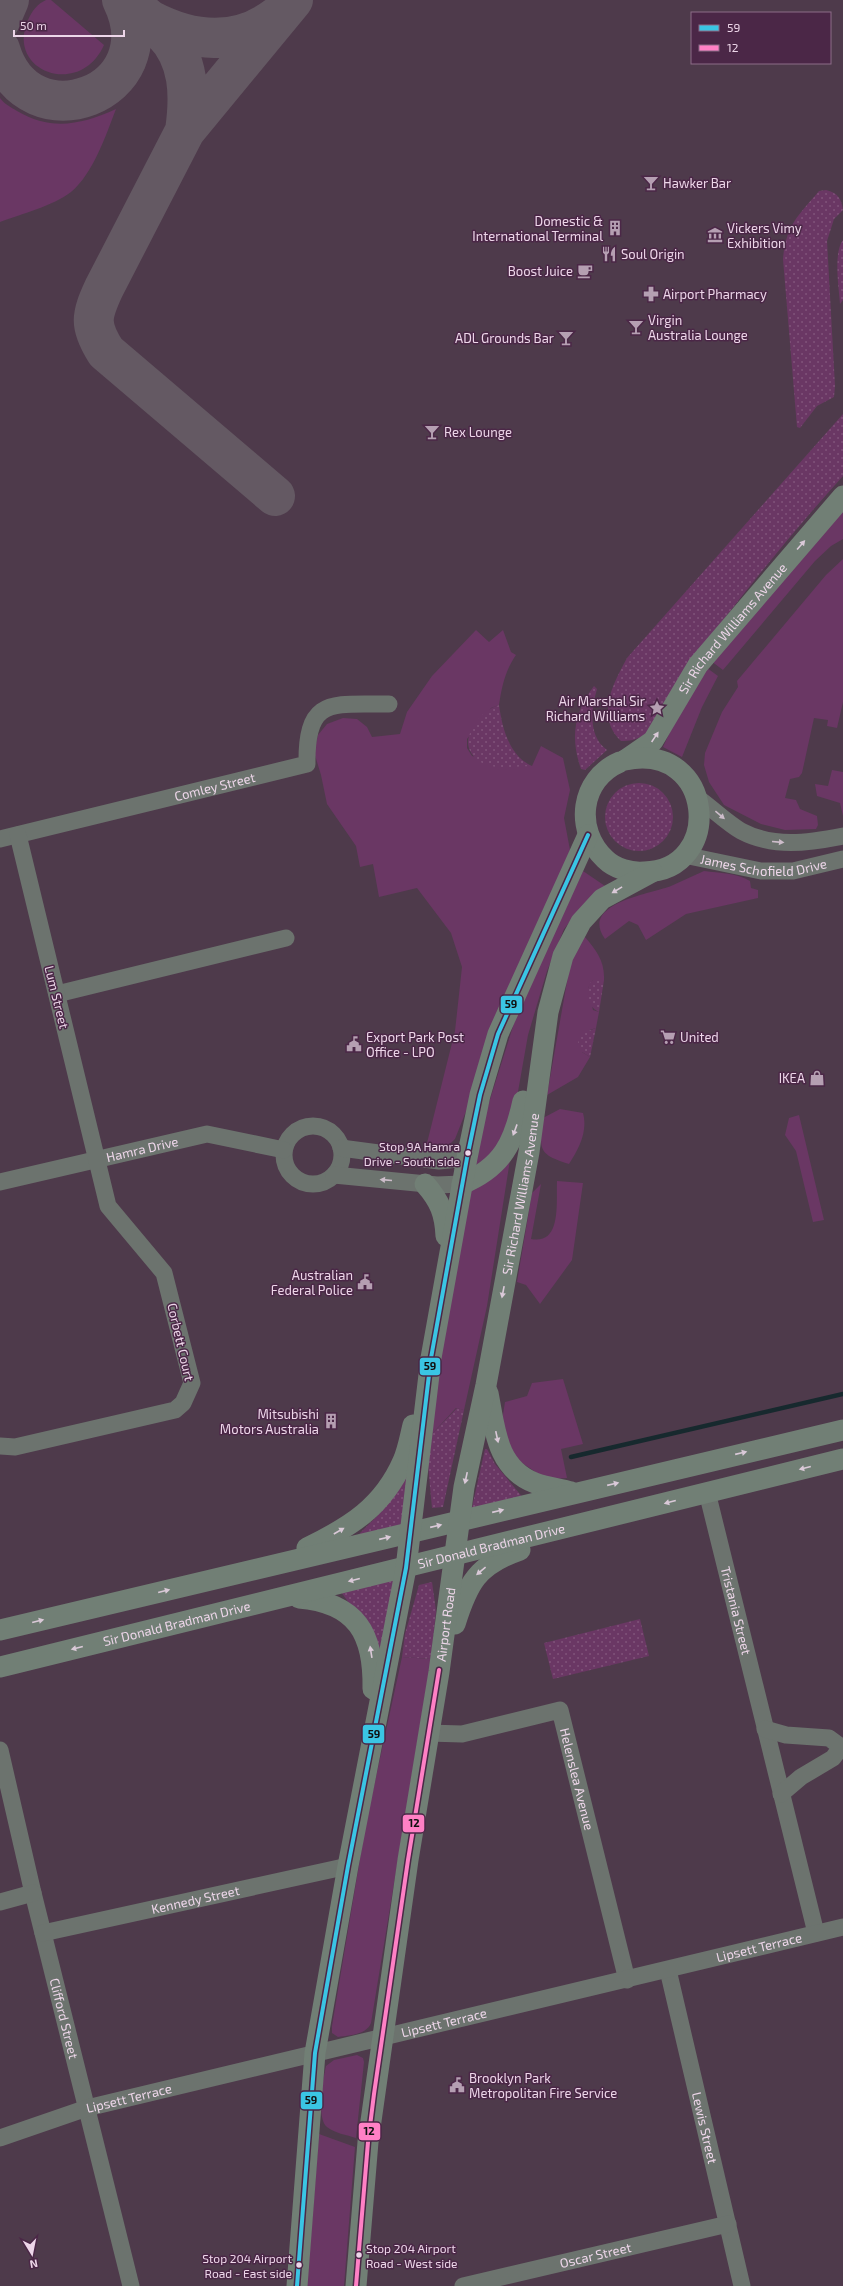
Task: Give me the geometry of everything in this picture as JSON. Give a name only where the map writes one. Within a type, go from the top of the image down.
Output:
[{"type":"main road","name":"Sir Richard Williams Avenue","points":[[623,761],[653,741],[698,664],[843,496]]},
{"type":"main road","points":[[650,758],[674,766],[690,782],[698,800],[700,820],[695,839],[684,855],[669,866],[652,872],[636,873],[620,869],[595,849],[588,835],[584,816],[587,796],[602,774],[623,761],[650,758]]},
{"type":"main road","points":[[297,2286],[316,2053],[348,1866],[406,1568],[431,1358],[467,1158],[480,1095],[498,1034],[588,835]]},
{"type":"main road","name":"Sir Richard Williams Avenue","points":[[455,1556],[464,1487],[486,1385],[529,1152],[548,1012],[562,956],[581,922],[602,899],[652,872]]},
{"type":"main road","points":[[462,1184],[494,1165],[507,1149],[516,1131],[529,1062],[548,1012]]},
{"type":"main road","points":[[425,1184],[436,1196],[444,1212],[448,1265]]},
{"type":"main road","points":[[252,1569],[328,1538],[359,1520],[377,1504],[403,1461],[431,1358]]},
{"type":"main road","points":[[486,1385],[499,1445],[509,1466],[534,1483],[575,1492]]},
{"type":"main road","points":[[0,1630],[575,1492],[843,1430]]},
{"type":"main road","name":"Sir Donald Bradman Drive","points":[[0,1667],[455,1556],[843,1459]]},
{"type":"main road","points":[[439,1672],[469,1586],[478,1573],[500,1557],[606,1518]]},
{"type":"main road","name":"Airport Road","points":[[356,2286],[368,2142],[382,2039],[428,1733],[439,1672],[455,1556]]},
{"type":"main road","points":[[286,1597],[314,1600],[334,1605],[352,1618],[364,1633],[370,1647],[373,1671],[373,1733]]},
{"type":"street","name":"Comley Street","points":[[0,839],[307,764],[308,735],[315,716],[321,710],[335,705],[389,704]]},
{"type":"street","name":"James Schofield Drive","points":[[698,800],[741,830],[773,843],[797,843],[843,836]]},
{"type":"street","name":"Lum Street","points":[[18,835],[97,1160]]},
{"type":"street","name":"James Schofield Drive","points":[[684,855],[761,871],[793,871],[843,859]]},
{"type":"street","points":[[57,994],[286,938]]},
{"type":"street","points":[[310,1127],[326,1130],[333,1135],[341,1148],[342,1158],[334,1175],[317,1184],[299,1181],[286,1168],[284,1150],[293,1134],[310,1127]]},
{"type":"street","name":"Hamra Drive","points":[[0,1182],[207,1134],[284,1150]]},
{"type":"street","points":[[341,1148],[438,1161],[467,1158]]},
{"type":"street","name":"Corbett Court","points":[[0,1446],[15,1447],[175,1410],[183,1403],[192,1383],[164,1273],[108,1206],[97,1160]]},
{"type":"street","points":[[334,1175],[425,1184],[462,1184]]},
{"type":"street","name":"Tristania Street","points":[[707,1492],[816,1933]]},
{"type":"street","name":"Helenslea Avenue","points":[[428,1733],[462,1734],[560,1710],[627,1980]]},
{"type":"street","points":[[765,1729],[786,1735],[829,1738],[841,1747],[833,1758],[801,1777],[782,1794]]},
{"type":"street","name":"Clifford Street","points":[[0,1750],[33,1894],[131,2286]]},
{"type":"street","name":"Kennedy Street","points":[[43,1933],[348,1866]]},
{"type":"street","points":[[0,1902],[33,1894]]},
{"type":"street","name":"Lipsett Terrace","points":[[0,2138],[87,2108],[316,2053],[382,2039],[843,1927]]},
{"type":"street","name":"Lewis Street","points":[[668,1970],[742,2286]]},
{"type":"street","name":"Oscar Street","points":[[464,2286],[728,2224]]},
{"type":"shaded area","points":[[46,0],[51,0],[104,45],[93,62],[79,71],[63,74],[48,72],[36,65],[27,53],[24,38],[28,20],[35,8]]},
{"type":"shaded area","points":[[0,98],[17,111],[42,121],[54,123],[66,124],[78,122],[91,119],[116,109],[98,154],[86,175],[71,192],[46,206],[0,222]]},
{"type":"shaded area","points":[[826,190],[836,194],[841,202],[843,210],[834,219],[827,241],[835,386],[834,397],[817,406],[800,428],[797,427],[783,259],[787,238],[794,222],[819,191]]},
{"type":"shaded area","points":[[843,240],[843,300],[840,304],[837,262],[838,253]]},
{"type":"shaded area","points":[[843,414],[843,476],[780,548],[701,649],[677,682],[656,722],[644,735],[638,738],[621,741],[613,731],[609,721],[608,711],[612,689],[627,658]]},
{"type":"shaded area","points":[[843,509],[843,539],[831,546],[815,561],[723,670],[711,661]]},
{"type":"shaded area","points":[[843,559],[843,702],[837,728],[827,726],[828,720],[814,718],[802,773],[799,777],[790,779],[785,798],[796,800],[800,809],[817,816],[818,825],[816,829],[785,830],[761,824],[724,805],[709,782],[704,765],[705,753],[722,712],[738,687],[737,681],[826,575]]},
{"type":"shaded area","points":[[476,630],[489,642],[503,630],[511,652],[516,655],[504,679],[499,705],[491,708],[467,739],[467,748],[472,756],[516,766],[532,766],[541,746],[563,758],[570,790],[564,818],[570,850],[455,1139],[442,1149],[425,1151],[455,1031],[462,967],[451,933],[417,888],[379,897],[373,864],[360,867],[356,846],[327,804],[321,775],[314,752],[318,735],[327,724],[343,718],[357,719],[367,727],[372,737],[400,734],[407,712],[432,676]]},
{"type":"shaded area","points":[[707,668],[718,676],[702,707],[682,757],[663,747],[675,721]]},
{"type":"shaded area","points":[[594,686],[597,689],[593,705],[594,730],[597,738],[607,750],[585,770],[581,769],[578,758],[575,736],[576,726],[582,706]]},
{"type":"shaded area","points":[[499,705],[502,722],[512,748],[524,761],[532,766],[491,766],[484,764],[473,756],[468,744],[468,738],[473,727],[486,712]]},
{"type":"shaded area","points":[[832,770],[843,772],[843,816],[840,803],[817,796],[815,784],[828,786]]},
{"type":"shaded area","points":[[632,783],[646,783],[658,788],[668,798],[673,810],[673,824],[668,836],[658,846],[646,851],[632,851],[620,846],[610,836],[605,824],[605,810],[610,798],[620,788]]},
{"type":"shaded area","points":[[583,871],[608,888],[580,909],[564,929],[547,971],[528,1035],[513,1120],[506,1138],[479,1166],[470,1163],[521,1001]]},
{"type":"shaded area","points":[[704,871],[745,878],[750,881],[751,888],[758,890],[758,898],[686,914],[646,940],[638,925],[629,921],[605,939],[600,927],[602,917],[609,909],[621,902],[671,886]]},
{"type":"shaded area","points":[[584,936],[599,956],[604,973],[604,980],[593,980],[588,988],[593,1010],[599,1012],[596,1028],[590,1030],[582,1052],[590,1057],[578,1077],[547,1095],[568,976],[572,960]]},
{"type":"shaded area","points":[[593,980],[604,980],[599,1012],[595,1010],[589,1002],[587,993]]},
{"type":"shaded area","points":[[596,1028],[590,1057],[582,1052],[578,1043],[581,1034]]},
{"type":"shaded area","points":[[560,1109],[583,1113],[584,1126],[582,1140],[569,1164],[551,1157],[546,1153],[541,1144],[543,1118]]},
{"type":"shaded area","points":[[799,1115],[824,1220],[813,1222],[796,1151],[785,1135],[789,1118]]},
{"type":"shaded area","points":[[510,1160],[487,1306],[464,1410],[456,1408],[431,1435],[446,1316],[467,1189]]},
{"type":"shaded area","points":[[557,1181],[583,1183],[572,1260],[540,1304],[526,1285],[517,1282],[532,1193],[541,1184],[531,1239],[541,1239],[548,1235],[553,1229],[557,1210]]},
{"type":"shaded area","points":[[563,1379],[583,1444],[561,1449],[567,1478],[552,1479],[540,1475],[516,1459],[501,1427],[505,1402],[527,1396],[532,1383]]},
{"type":"shaded area","points":[[457,1408],[464,1410],[443,1507],[432,1508],[428,1465],[431,1435]]},
{"type":"shaded area","points":[[485,1449],[487,1449],[495,1464],[524,1499],[471,1512]]},
{"type":"shaded area","points":[[408,1468],[402,1529],[356,1537],[378,1515]]},
{"type":"shaded area","points":[[393,1579],[395,1581],[381,1651],[371,1633],[341,1592]]},
{"type":"shaded area","points":[[432,1582],[436,1611],[431,1659],[402,1657],[405,1634],[419,1585]]},
{"type":"shaded area","points":[[640,1619],[649,1656],[553,1679],[544,1643]]},
{"type":"shaded area","points":[[402,1657],[431,1659],[371,2023],[369,2027],[362,2032],[338,2037],[332,2033],[332,2026],[366,1823]]},
{"type":"shaded area","points":[[357,2055],[363,2058],[364,2062],[356,2138],[327,2127],[322,2116],[321,2098],[326,2066],[334,2060]]},
{"type":"shaded area","points":[[319,2134],[355,2147],[344,2286],[307,2286]]},
{"type":"waterway","points":[[571,1457],[843,1394]]},
{"type":"taxiway","points":[[0,21],[9,0]]},
{"type":"taxiway","points":[[0,49],[15,79],[37,95],[63,101],[89,96],[111,82],[126,61],[131,33],[122,0]]},
{"type":"taxiway","points":[[125,0],[159,28],[179,54],[186,78],[187,118],[185,131]]},
{"type":"taxiway","points":[[275,496],[106,352],[100,343],[94,327],[94,313],[104,288],[185,131],[293,0]]},
{"type":"taxiway","points":[[150,20],[182,33],[198,37],[214,38],[230,37],[245,33],[261,27],[276,17]]},
{"type":"transit line","name":"59","points":[[297,2286],[315,2053],[348,1866],[406,1568],[431,1358],[467,1158],[480,1095],[498,1034],[588,835]]},
{"type":"transit line","name":"12","points":[[356,2286],[368,2142],[374,2094],[408,1860],[439,1670]]},
{"type":"place","name":"Hawker Bar","points":[[651,183]]},
{"type":"place","name":"Domestic & International Terminal","points":[[615,228]]},
{"type":"place","name":"Vickers Vimy Exhibition","points":[[715,235]]},
{"type":"place","name":"Soul Origin","points":[[609,254]]},
{"type":"place","name":"Boost Juice","points":[[585,271]]},
{"type":"place","name":"Airport Pharmacy","points":[[651,294]]},
{"type":"place","name":"Virgin Australia Lounge","points":[[636,327]]},
{"type":"place","name":"ADL Grounds Bar","points":[[566,338]]},
{"type":"place","name":"Rex Lounge","points":[[432,432]]},
{"type":"place","name":"Air Marshal Sir Richard Williams","points":[[657,708]]},
{"type":"place","name":"United","points":[[668,1037]]},
{"type":"place","name":"Export Park Post Office - LPO","points":[[354,1044]]},
{"type":"place","name":"IKEA","points":[[817,1078]]},
{"type":"place","name":"Stop 9A Hamra Drive - South side","points":[[468,1153]]},
{"type":"place","name":"Australian Federal Police","points":[[365,1282]]},
{"type":"place","name":"Mitsubishi Motors Australia","points":[[331,1421]]},
{"type":"place","name":"Brooklyn Park Metropolitan Fire Service","points":[[457,2085]]},
{"type":"place","name":"Stop 204 Airport Road - West side","points":[[359,2255]]},
{"type":"place","name":"Stop 204 Airport Road - East side","points":[[299,2265]]}]
